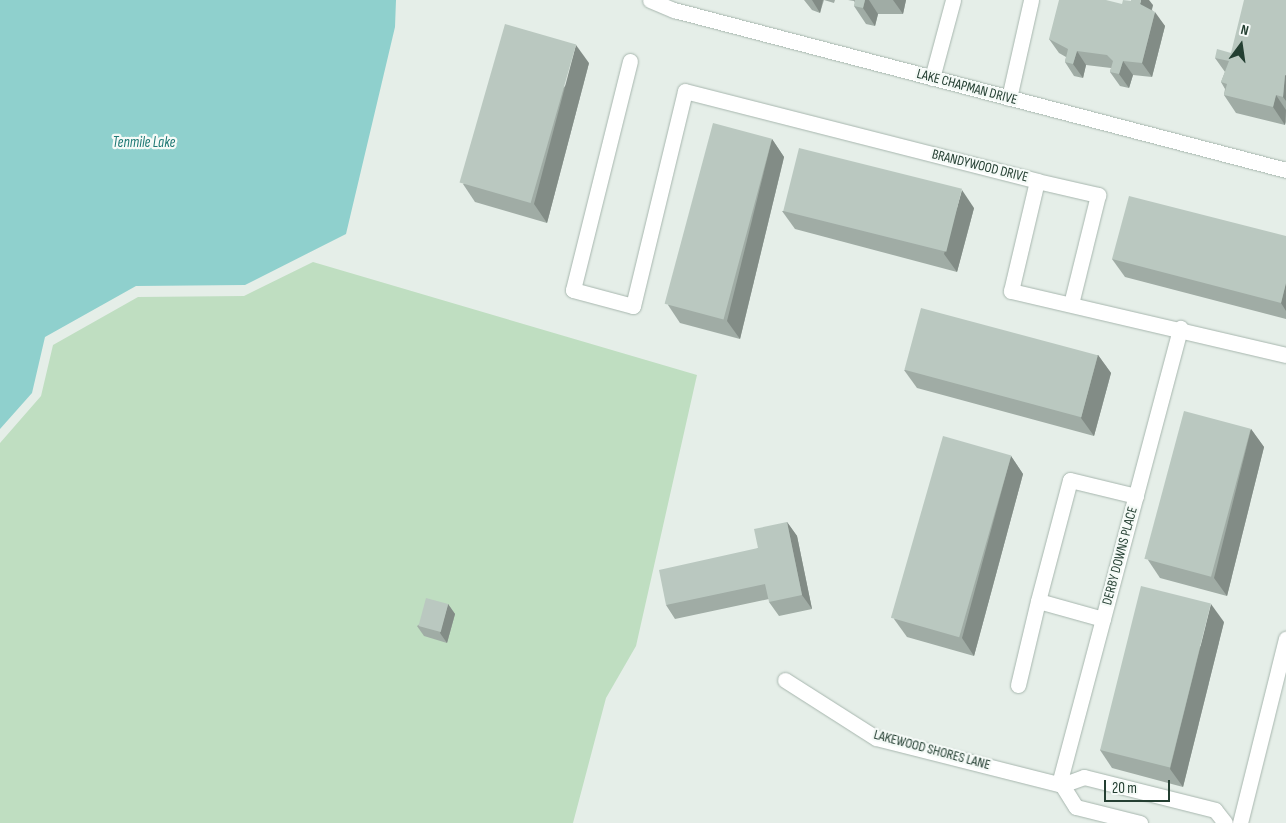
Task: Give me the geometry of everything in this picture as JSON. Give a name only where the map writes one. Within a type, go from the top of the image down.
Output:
[{"type":"street","name":"LAKE CHAPMAN DRIVE","points":[[650,0],[932,78],[1286,170]]},
{"type":"street","points":[[932,78],[953,0]]},
{"type":"street","points":[[1009,98],[1031,0]]},
{"type":"street","name":"BRANDYWOOD DRIVE","points":[[630,61],[573,290],[633,306],[685,92],[1038,181],[1011,291],[1180,328],[1286,355]]},
{"type":"street","points":[[1038,181],[1098,195],[1071,304]]},
{"type":"street","name":"DERBY DOWNS PLACE","points":[[1060,784],[1180,328]]},
{"type":"street","points":[[1018,685],[1070,480],[1136,496]]},
{"type":"street","points":[[1038,601],[1103,619]]},
{"type":"street","points":[[1240,823],[1286,639]]},
{"type":"street","name":"LAKEWOOD SHORES LANE","points":[[786,680],[876,738],[1060,784]]},
{"type":"street","points":[[1140,823],[1076,807],[1060,784],[1084,777],[1215,810],[1225,823]]},
{"type":"green space","points":[[313,262],[697,375],[636,646],[606,698],[573,823],[0,823],[0,443],[41,396],[53,345],[138,297],[244,296]]},
{"type":"water","name":"Tenmile Lake","points":[[0,0],[396,0],[395,27],[346,234],[245,285],[136,286],[45,337],[32,393],[0,429]]},
{"type":"building","points":[[855,0],[865,0],[863,8],[854,6]]},
{"type":"building","points":[[1059,0],[1106,0],[1122,4],[1123,0],[1141,0],[1140,4],[1155,12],[1142,63],[1123,61],[1119,74],[1110,72],[1113,61],[1107,55],[1077,51],[1073,64],[1065,62],[1068,49],[1049,39]]},
{"type":"building","points":[[1244,0],[1286,0],[1286,75],[1283,97],[1276,95],[1273,107],[1224,95],[1227,84],[1221,82],[1229,61],[1215,58],[1217,49],[1231,53]]},
{"type":"building","points":[[505,24],[576,44],[531,203],[460,183]]},
{"type":"building","points":[[713,123],[772,139],[724,319],[665,304]]},
{"type":"building","points":[[799,148],[962,189],[946,252],[783,211]]},
{"type":"building","points":[[1129,196],[1286,236],[1286,283],[1281,303],[1112,259]]},
{"type":"building","points":[[921,308],[1098,355],[1081,417],[904,370]]},
{"type":"building","points":[[1184,411],[1251,429],[1211,577],[1144,559]]},
{"type":"building","points":[[943,436],[1011,456],[959,637],[891,618]]},
{"type":"building","points":[[787,522],[802,595],[769,602],[765,584],[666,605],[659,570],[758,548],[754,529]]},
{"type":"building","points":[[1141,586],[1211,603],[1170,767],[1100,750]]},
{"type":"building","points":[[426,598],[448,604],[441,632],[418,626]]}]
